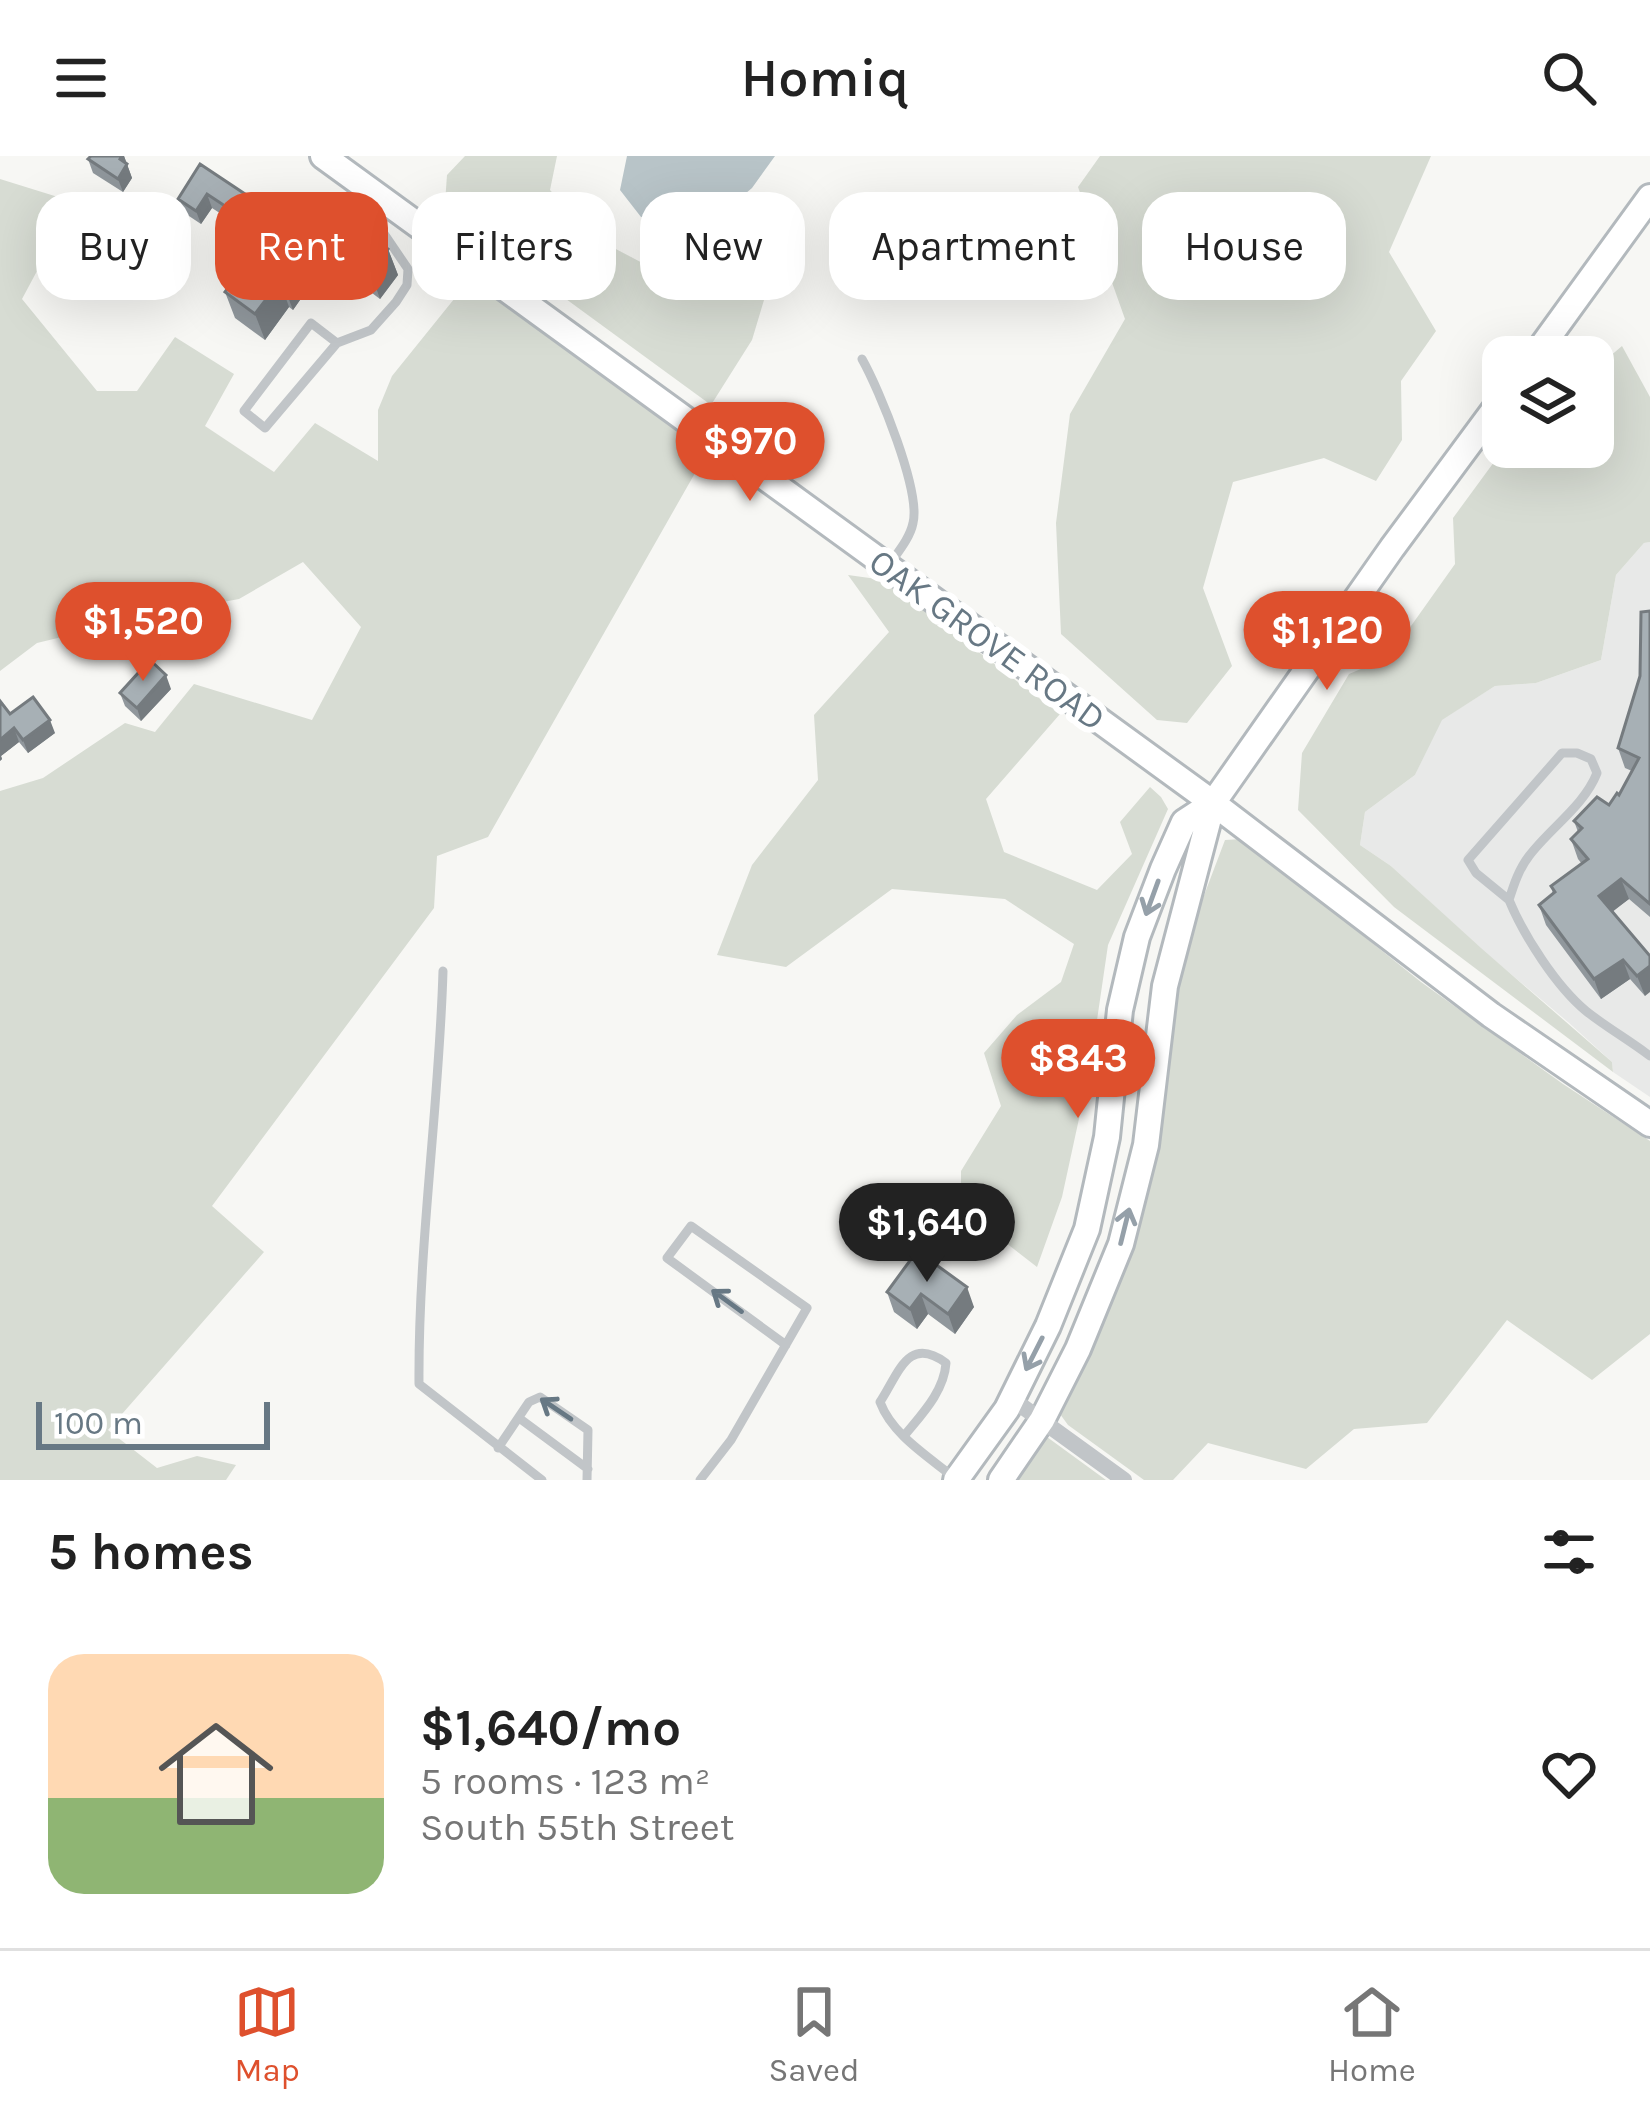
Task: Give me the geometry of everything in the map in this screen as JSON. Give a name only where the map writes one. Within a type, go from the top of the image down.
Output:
[{"type":"street","name":"OAK GROVE ROAD","points":[[323,156],[373,192]]},
{"type":"street","points":[[1549,336],[1650,197]]},
{"type":"street","name":"OAK GROVE ROAD","points":[[388,203],[1213,803],[1491,1015],[1650,1124]]},
{"type":"street","points":[[1000,1480],[1042,1420],[1121,1244],[1146,1145],[1166,986],[1213,803],[1482,426]]},
{"type":"street","points":[[956,1480],[1012,1399],[1048,1326],[1087,1228],[1107,1137],[1120,1010],[1138,937],[1184,822],[1213,803]]},
{"type":"street","points":[[1012,1399],[1124,1480]]},
{"type":"lane","points":[[338,343],[311,323],[244,411],[265,428],[338,343],[371,330],[397,302],[408,269],[388,240]]},
{"type":"lane","points":[[862,359],[875,382],[915,500],[910,531],[888,566]]},
{"type":"lane","points":[[1509,900],[1527,858],[1591,788],[1597,773],[1591,759],[1562,753],[1468,860],[1476,874],[1509,900],[1536,952],[1583,1009],[1646,1052],[1650,1038]]},
{"type":"lane","points":[[443,970],[418,1315],[418,1384],[535,1478]]},
{"type":"lane","points":[[700,1480],[731,1440],[808,1308],[691,1226],[668,1258],[786,1345]]},
{"type":"lane","points":[[904,1436],[945,1376],[946,1363],[932,1352],[908,1357],[880,1402],[904,1436],[956,1480]]},
{"type":"lane","points":[[498,1448],[530,1402],[540,1397],[588,1430],[588,1474]]},
{"type":"lane","points":[[519,1418],[588,1474]]},
{"type":"shaded area","points":[[465,156],[557,156],[552,192],[446,192],[447,175]]},
{"type":"shaded area","points":[[627,156],[775,156],[747,192],[640,192],[640,216],[620,190]]},
{"type":"shaded area","points":[[1100,156],[1431,156],[1389,252],[1436,331],[1401,381],[1402,440],[1376,481],[1324,458],[1233,482],[1203,588],[1232,666],[1187,723],[1157,720],[1061,634],[1056,523],[1070,414],[1125,319],[1118,299],[1118,192],[1080,192],[1078,187]]},
{"type":"shaded area","points":[[0,179],[42,192],[36,192],[36,273],[22,299],[97,391],[137,391],[175,337],[234,374],[205,426],[274,472],[315,423],[378,461],[378,410],[392,376],[453,300],[501,300],[707,452],[488,837],[437,856],[434,908],[212,1206],[264,1252],[108,1430],[157,1468],[197,1456],[236,1465],[226,1480],[0,1480],[0,791],[43,778],[125,723],[155,732],[194,684],[312,720],[361,627],[303,562],[239,599],[37,643],[0,671]]},
{"type":"shaded area","points":[[616,249],[640,262],[640,300],[764,300],[752,340],[711,405],[567,300],[616,300]]},
{"type":"shaded area","points":[[1622,346],[1650,397],[1650,542],[1616,575],[1601,660],[1536,683],[1495,686],[1442,720],[1415,775],[1365,812],[1360,845],[1391,866],[1612,1062],[1613,1072],[1394,907],[1298,810],[1302,753],[1349,674],[1389,657],[1455,564],[1453,518],[1490,468],[1614,468],[1614,353]]},
{"type":"shaded area","points":[[1650,542],[1650,1097],[1613,1072],[1612,1062],[1568,1022],[1391,866],[1360,845],[1365,812],[1415,775],[1441,720],[1495,686],[1536,683],[1601,660],[1616,575]]},
{"type":"shaded area","points":[[848,575],[884,580],[1060,714],[986,799],[1004,852],[1097,890],[1132,854],[1120,822],[1150,787],[1168,809],[1108,945],[1090,1068],[1062,1197],[1037,1267],[961,1208],[961,1171],[1001,1106],[984,1053],[1017,1015],[1061,982],[1074,944],[1005,899],[892,889],[786,967],[717,955],[752,865],[818,780],[814,715],[889,632]]},
{"type":"shaded area","points":[[1242,839],[1421,982],[1650,1141],[1650,1334],[1592,1380],[1507,1320],[1427,1423],[1354,1429],[1306,1469],[1208,1443],[1173,1480],[1144,1480],[1068,1425],[1060,1414],[1122,1273],[1157,1151],[1180,978],[1200,906],[1225,840]]},
{"type":"shaded area","points":[[1047,1437],[1106,1480],[1011,1480],[1038,1440]]},
{"type":"building","points":[[122,156],[127,164],[118,179],[88,159]]},
{"type":"building","points":[[200,164],[242,192],[215,192],[215,199],[207,194],[196,211],[191,208],[191,192],[182,192]]},
{"type":"building","points":[[236,300],[266,300],[255,314]]},
{"type":"building","points":[[1650,611],[1650,904],[1621,879],[1599,896],[1650,956],[1650,966],[1637,976],[1623,960],[1594,979],[1539,905],[1555,892],[1551,886],[1588,859],[1571,839],[1582,828],[1574,821],[1597,797],[1609,805],[1639,758],[1618,748],[1640,676],[1641,612]]},
{"type":"building","points":[[150,660],[166,675],[137,708],[120,693]]},
{"type":"building","points":[[33,697],[50,720],[23,740],[14,728],[0,740],[0,701],[10,714]]},
{"type":"building","points":[[917,1251],[967,1287],[948,1314],[921,1294],[910,1309],[887,1292]]}]
